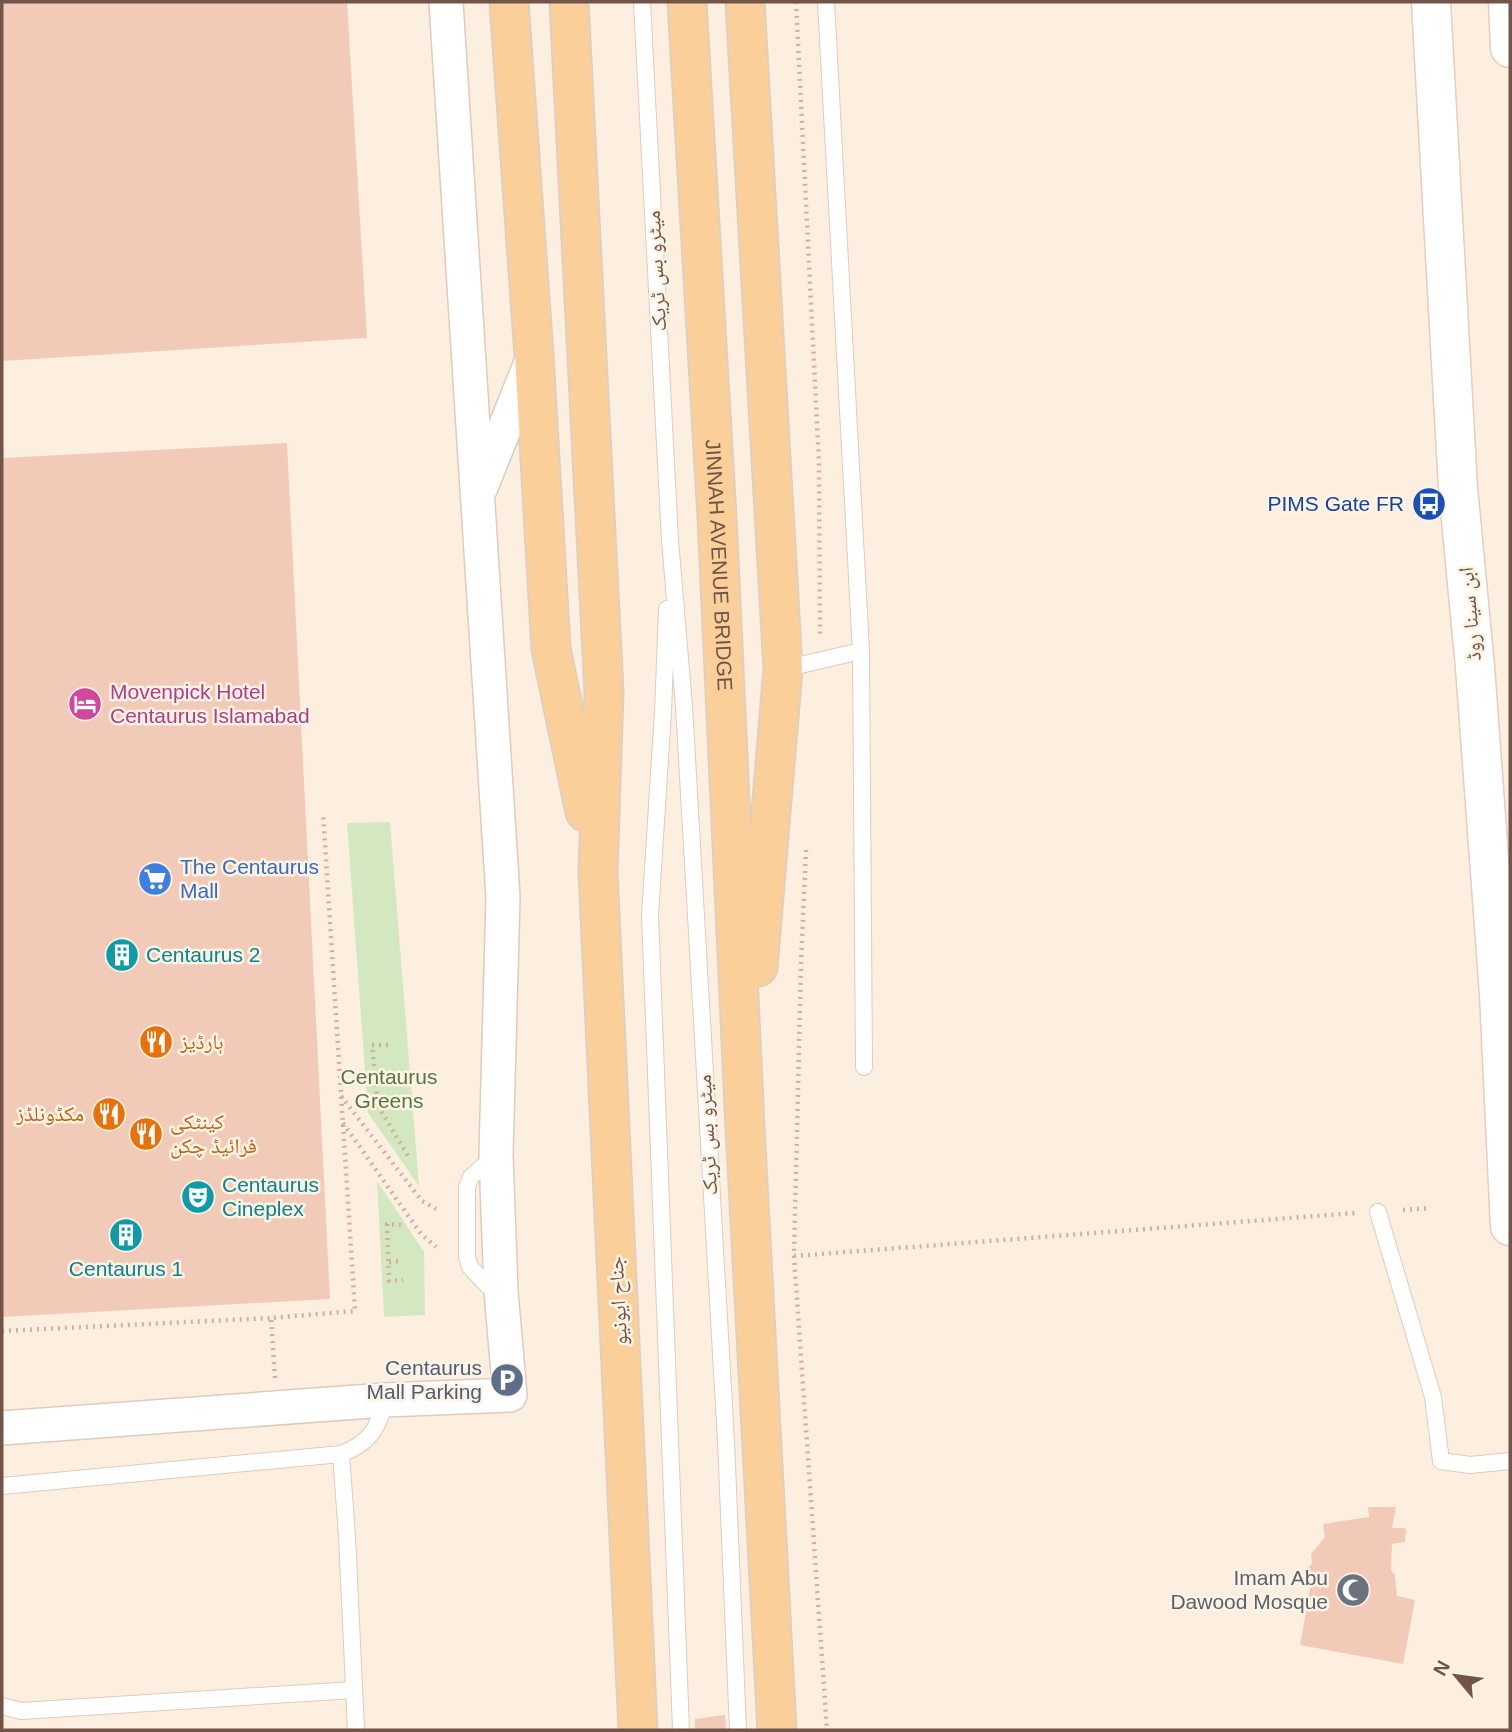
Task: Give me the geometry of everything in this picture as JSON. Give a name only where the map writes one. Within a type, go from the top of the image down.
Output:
[{"type":"main road","points":[[509,2],[551,649],[598,872]]},
{"type":"main road","points":[[569,2],[604,692],[598,872]]},
{"type":"main road","name":"JINNAH AVENUE BRIDGE","points":[[687,2],[718,517],[745,1126]]},
{"type":"main road","points":[[745,2],[800,665],[745,1126],[778,1730]]},
{"type":"main road","name":"ابن سینا روڈ","points":[[1431,2],[1458,488],[1475,667],[1498,981],[1510,1226]]},
{"type":"main road","points":[[1508,2],[1510,48]]},
{"type":"main road","name":"جناح ایونیو","points":[[598,872],[638,1730]]},
{"type":"street","points":[[2,1428],[385,1400],[510,1395],[501,1292],[496,1155],[503,897],[446,2]]},
{"type":"street","points":[[478,496],[534,355]]},
{"type":"lane","name":"میٹرو بس ٹریک","points":[[642,2],[670,540],[684,706],[725,1427],[738,1730]]},
{"type":"lane","points":[[826,2],[861,651],[864,1067]]},
{"type":"lane","name":"میٹرو بس ٹریک","points":[[670,540],[663,712],[650,915],[681,1730]]},
{"type":"lane","points":[[800,665],[861,651]]},
{"type":"lane","points":[[1378,1212],[1433,1397],[1441,1461],[1470,1465],[1510,1461]]},
{"type":"lane","points":[[2,1486],[341,1454],[357,1448],[373,1434],[383,1413],[385,1400]]},
{"type":"lane","points":[[341,1454],[356,1730]]},
{"type":"lane","points":[[2,1706],[21,1711],[354,1690]]},
{"type":"path","points":[[796,2],[819,463],[821,626],[800,665]]},
{"type":"path","points":[[2,1331],[271,1318],[355,1311],[323,813]]},
{"type":"path","points":[[807,838],[794,1256],[827,1730]]},
{"type":"path","points":[[388,1045],[372,1045],[378,1107],[408,1156]]},
{"type":"path","points":[[375,1082],[391,1083]]},
{"type":"path","points":[[341,1096],[422,1200],[436,1209]]},
{"type":"path","points":[[343,1122],[421,1234],[436,1247]]},
{"type":"path","points":[[794,1256],[1430,1208]]},
{"type":"path","points":[[401,1225],[387,1224],[389,1281],[404,1280]]},
{"type":"path","points":[[389,1262],[402,1261]]},
{"type":"path","points":[[271,1318],[274,1368]]},
{"type":"green space","name":"Centaurus Greens","points":[[390,822],[419,1186],[368,1113],[347,823]]},
{"type":"green space","points":[[377,1181],[424,1252],[425,1315],[384,1317]]},
{"type":"building","points":[[2,2],[347,2],[367,338],[2,361]]},
{"type":"building","name":"The Centaurus Mall","points":[[287,443],[330,1299],[2,1317],[2,458]]},
{"type":"building","name":"Imam Abu Dawood Mosque","points":[[1368,1507],[1396,1507],[1392,1528],[1406,1530],[1405,1542],[1392,1544],[1391,1570],[1395,1575],[1397,1596],[1415,1600],[1403,1664],[1300,1645],[1311,1583],[1316,1583],[1308,1568],[1312,1563],[1311,1554],[1325,1537],[1323,1524],[1369,1517]]},
{"type":"building","points":[[725,1715],[726,1730],[695,1730],[695,1719]]},
{"type":"place","name":"PIMS Gate FR","points":[[1429,504]]},
{"type":"place","name":"Movenpick Hotel Centaurus Islamabad","points":[[85,704]]},
{"type":"place","name":"The Centaurus Mall","points":[[155,879]]},
{"type":"place","name":"Centaurus 2","points":[[122,955]]},
{"type":"place","name":"ہارڈیز","points":[[156,1042]]},
{"type":"place","name":"مکڈونلڈز","points":[[109,1114]]},
{"type":"place","name":"کینٹکی فرائیڈ چکن","points":[[146,1134]]},
{"type":"place","name":"Centaurus Cineplex","points":[[198,1197]]},
{"type":"place","name":"Centaurus 1","points":[[126,1235]]},
{"type":"place","name":"Centaurus Mall Parking","points":[[507,1380]]},
{"type":"place","name":"Imam Abu Dawood Mosque","points":[[1353,1590]]}]
